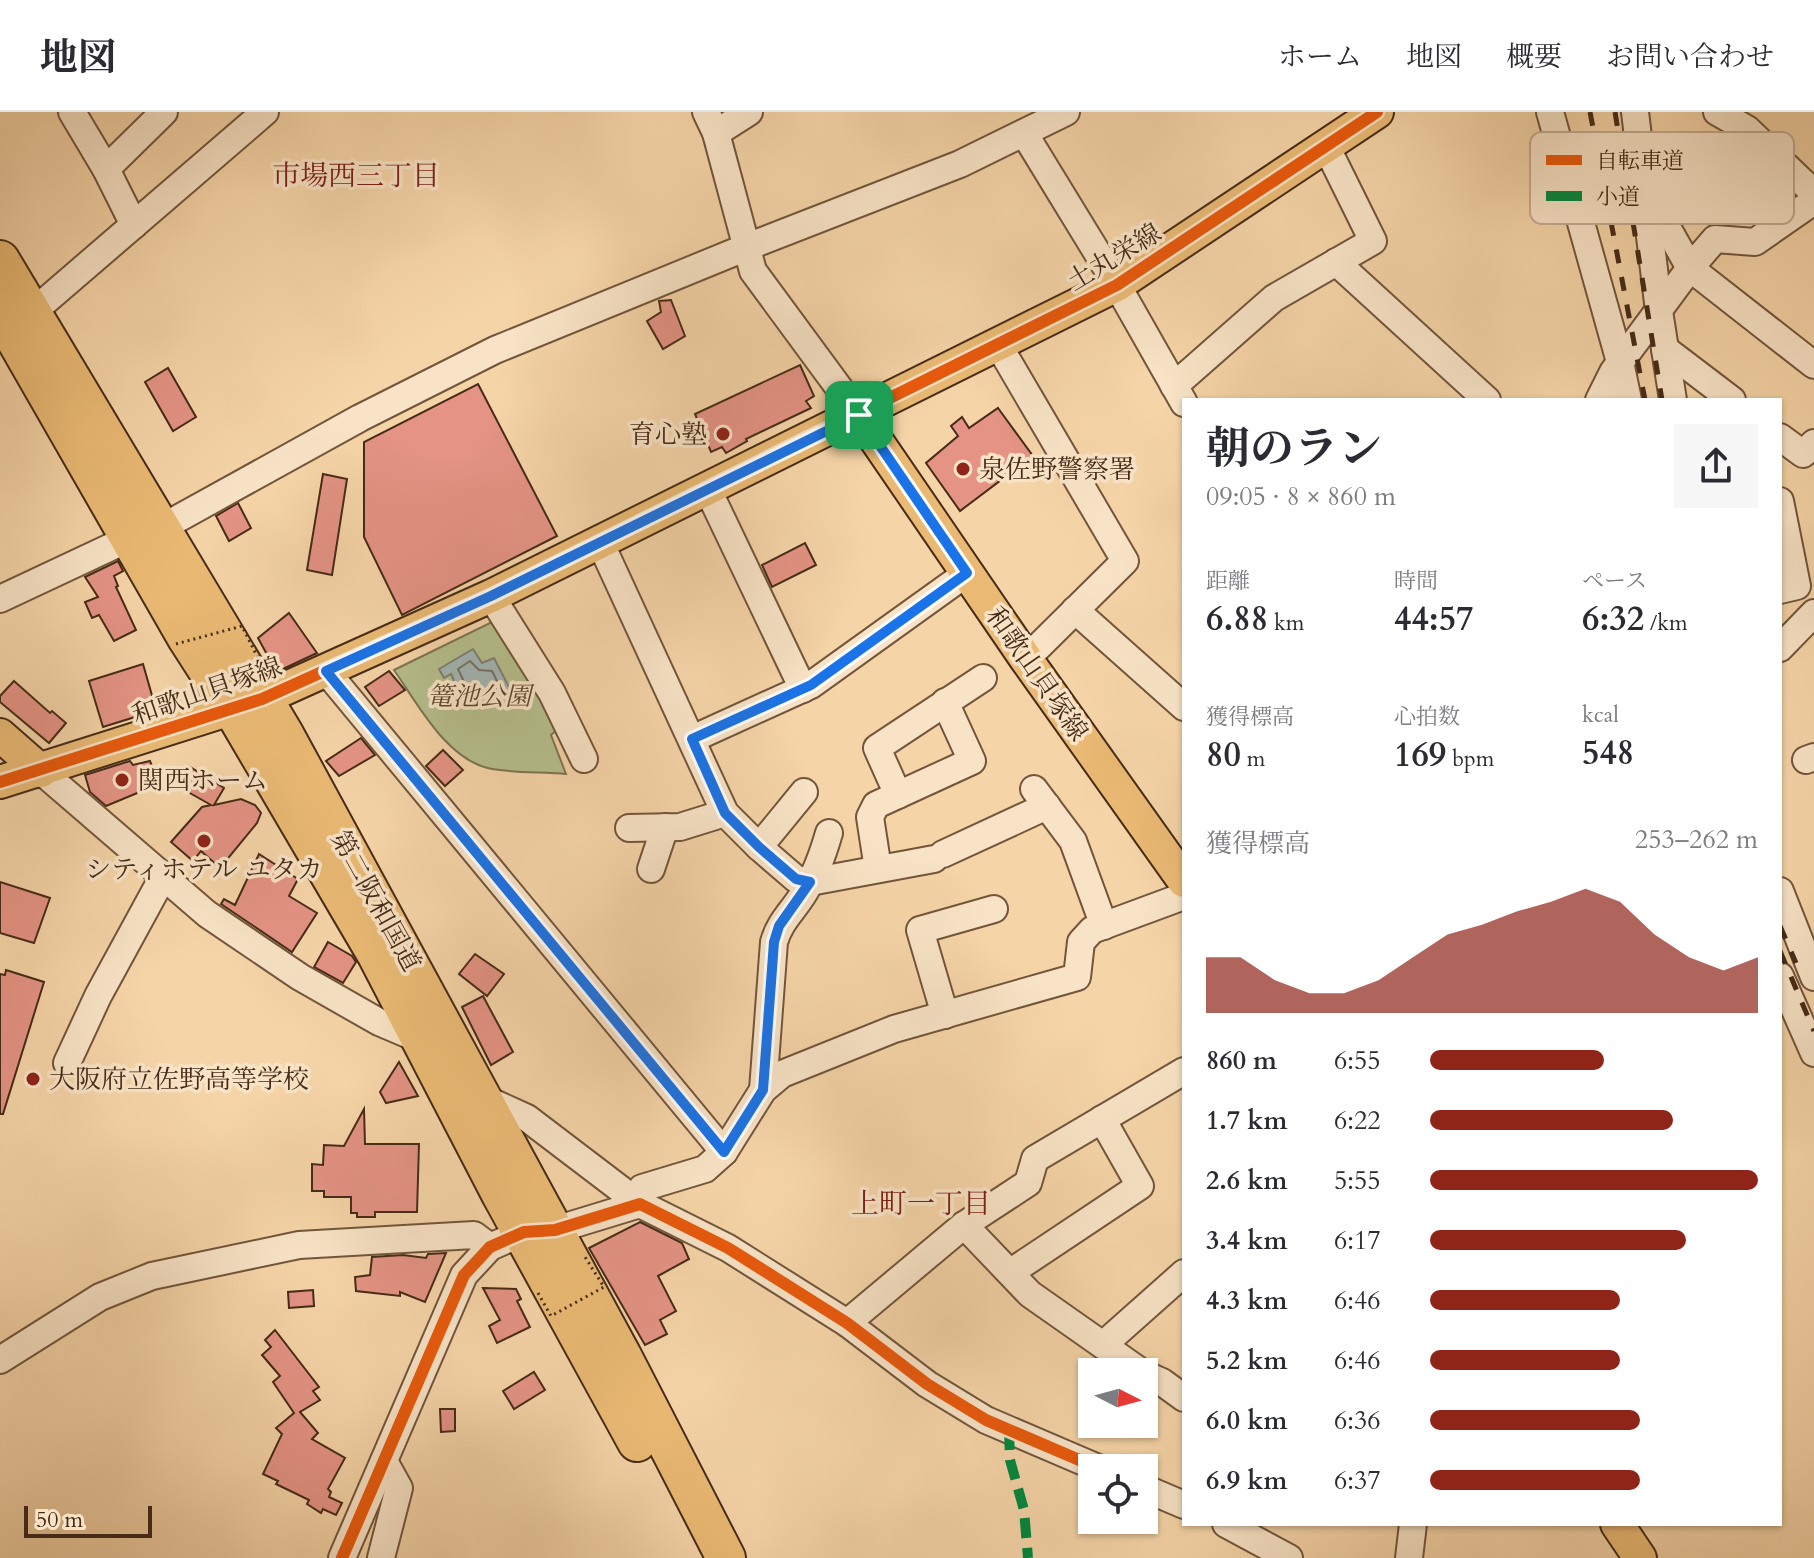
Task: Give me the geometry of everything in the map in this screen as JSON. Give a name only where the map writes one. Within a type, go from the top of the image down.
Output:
[{"type":"highway","name":"第二阪和国道","points":[[0,260],[11,324],[146,533],[187,638],[247,704],[284,734],[483,1098],[539,1231],[697,1558]]},
{"type":"highway","name":"第二阪和国道","points":[[247,704],[419,1039],[539,1231],[726,1558]]},
{"type":"main road","name":"土丸栄線","points":[[859,415],[1117,285],[1377,112]]},
{"type":"main road","name":"和歌山貝塚線","points":[[41,771],[247,704],[326,671],[491,596],[859,415],[1026,659],[1182,878]]},
{"type":"main road","points":[[0,735],[41,771]]},
{"type":"main road","points":[[0,782],[41,771]]},
{"type":"main road","points":[[1618,1526],[1640,1558]]},
{"type":"street","points":[[72,112],[134,225]]},
{"type":"street","points":[[106,169],[164,112]]},
{"type":"street","points":[[11,324],[134,225],[265,112]]},
{"type":"street","points":[[749,112],[711,122],[753,271],[859,415]]},
{"type":"street","points":[[0,599],[146,533],[360,418],[495,350],[960,164],[1066,112]]},
{"type":"street","points":[[1550,112],[1556,132]]},
{"type":"street","points":[[1635,112],[1637,132]]},
{"type":"street","points":[[1729,114],[1750,132]]},
{"type":"street","points":[[1024,133],[1179,394],[1274,298],[1373,241],[1326,146]]},
{"type":"street","points":[[1794,174],[1814,193]]},
{"type":"street","points":[[1794,215],[1814,201]]},
{"type":"street","points":[[1581,224],[1628,398]]},
{"type":"street","points":[[1648,224],[1673,398]]},
{"type":"street","points":[[1665,224],[1690,268],[1814,365]]},
{"type":"street","points":[[1600,398],[1620,362],[1715,239],[1755,242],[1781,224]]},
{"type":"street","points":[[1336,262],[1485,398]]},
{"type":"street","points":[[999,346],[1125,561],[1026,659]]},
{"type":"street","points":[[1665,349],[1729,398]]},
{"type":"street","points":[[1782,439],[1799,452]]},
{"type":"street","points":[[708,490],[803,689]]},
{"type":"street","points":[[1782,512],[1797,592]]},
{"type":"street","points":[[600,542],[725,813],[796,879],[810,882],[938,856],[1040,797],[1073,841],[1104,926]]},
{"type":"street","points":[[692,739],[803,689],[967,573]]},
{"type":"street","points":[[491,596],[552,693],[584,759]]},
{"type":"street","points":[[1075,610],[1182,705]]},
{"type":"street","points":[[1782,646],[1814,613]]},
{"type":"street","points":[[326,671],[724,1152]]},
{"type":"street","points":[[898,795],[877,748],[983,678]]},
{"type":"street","points":[[878,869],[870,817],[876,805],[972,761],[945,702]]},
{"type":"street","points":[[41,771],[207,914],[300,977],[379,1022],[419,1039]]},
{"type":"street","points":[[759,847],[804,792]]},
{"type":"street","points":[[629,828],[680,827],[725,813]]},
{"type":"street","points":[[651,869],[665,827]]},
{"type":"street","points":[[763,1090],[774,942],[779,926],[810,882],[829,833]]},
{"type":"street","points":[[67,1063],[98,996],[164,875]]},
{"type":"street","points":[[1782,896],[1814,977]]},
{"type":"street","points":[[640,1204],[642,1188],[705,1169],[724,1152],[763,1090],[782,1074],[894,1029],[1077,977],[1081,942],[1092,930],[1182,897]]},
{"type":"street","points":[[945,1015],[920,930],[994,909]]},
{"type":"street","points":[[1782,987],[1787,1015],[1814,1053]]},
{"type":"street","points":[[1787,1015],[1814,993]]},
{"type":"street","points":[[847,1323],[964,1225],[1028,1183],[1035,1159],[1182,1072]]},
{"type":"street","points":[[483,1098],[527,1118],[640,1204],[728,1248],[847,1323],[927,1384],[986,1420],[1078,1459]]},
{"type":"street","points":[[1011,1272],[1140,1186],[1102,1119]]},
{"type":"street","points":[[342,1558],[464,1275],[490,1247],[640,1204]]},
{"type":"street","points":[[964,1225],[1030,1294],[1121,1358]]},
{"type":"street","points":[[0,1360],[100,1297],[152,1276],[299,1245],[474,1235],[490,1247]]},
{"type":"street","points":[[1103,1345],[1182,1275]]},
{"type":"street","points":[[1158,1380],[1182,1397]]},
{"type":"street","points":[[381,1558],[399,1488],[384,1461]]},
{"type":"street","points":[[1158,1494],[1182,1504]]},
{"type":"street","points":[[1230,1526],[1289,1558]]},
{"type":"street","points":[[1409,1558],[1413,1526]]},
{"type":"path","points":[[176,644],[242,626],[259,660]]},
{"type":"path","points":[[538,1293],[551,1316],[604,1287],[585,1257]]},
{"type":"green space","name":"篭池公園","points":[[494,621],[559,728],[551,735],[566,774],[492,769],[461,755],[435,729],[394,670]]},
{"type":"water","points":[[473,649],[482,663],[494,658],[511,691],[481,707],[475,696],[464,702],[451,674],[444,678],[439,669]]},
{"type":"building","points":[[671,300],[685,336],[663,349],[647,321],[661,312],[659,301]]},
{"type":"building","points":[[800,365],[814,396],[806,401],[811,408],[746,439],[726,453],[722,447],[711,452],[695,414]]},
{"type":"building","points":[[168,368],[196,417],[173,431],[145,382]]},
{"type":"building","points":[[478,384],[557,536],[402,615],[364,537],[364,442]]},
{"type":"building","points":[[998,408],[1033,456],[960,511],[926,463],[958,436],[951,426],[962,417],[969,428]]},
{"type":"building","points":[[323,474],[347,479],[332,575],[307,570]]},
{"type":"building","points":[[238,503],[251,528],[229,541],[216,516]]},
{"type":"building","points":[[805,543],[816,565],[772,587],[762,565]]},
{"type":"building","points":[[118,561],[123,571],[114,576],[116,587],[136,630],[114,641],[99,615],[92,618],[85,602],[98,597],[85,577]]},
{"type":"building","points":[[289,613],[317,653],[283,669],[270,660],[258,638]]},
{"type":"building","points":[[143,664],[153,699],[148,701],[151,712],[103,727],[89,681]]},
{"type":"building","points":[[389,671],[405,690],[379,706],[365,687]]},
{"type":"building","points":[[14,681],[66,723],[49,743],[0,702],[0,696]]},
{"type":"building","points":[[361,738],[375,755],[339,776],[326,761]]},
{"type":"building","points":[[443,750],[463,770],[445,786],[426,766]]},
{"type":"building","name":"関西ホーム","points":[[130,761],[133,765],[150,761],[159,784],[106,806],[90,792],[85,775]]},
{"type":"building","points":[[187,765],[224,788],[214,805],[241,799],[255,805],[261,813],[257,823],[220,868],[201,851],[193,861],[171,842],[202,807],[211,805],[174,784]]},
{"type":"building","points":[[259,854],[298,879],[289,896],[317,913],[292,952],[221,904],[224,899],[235,905]]},
{"type":"building","points":[[0,882],[50,898],[34,943],[0,933]]},
{"type":"building","points":[[328,942],[352,956],[356,962],[343,983],[314,967]]},
{"type":"building","points":[[475,954],[504,974],[487,996],[459,974]]},
{"type":"building","points":[[6,970],[44,982],[3,1114],[0,1114],[0,974],[5,975]]},
{"type":"building","points":[[483,996],[513,1052],[491,1065],[462,1007]]},
{"type":"building","points":[[399,1062],[418,1096],[386,1103],[380,1092]]},
{"type":"building","points":[[364,1109],[365,1144],[419,1144],[417,1212],[375,1212],[375,1217],[357,1217],[357,1213],[351,1213],[351,1197],[324,1197],[324,1191],[312,1191],[312,1164],[323,1165],[324,1145],[344,1146]]},
{"type":"building","points":[[640,1222],[682,1243],[689,1259],[658,1276],[676,1311],[660,1320],[667,1334],[645,1345],[589,1248]]},
{"type":"building","points":[[446,1253],[425,1302],[400,1292],[400,1296],[356,1291],[355,1277],[370,1275],[372,1257],[403,1255],[426,1258],[428,1254]]},
{"type":"building","points":[[483,1288],[516,1289],[521,1299],[517,1301],[530,1327],[497,1343],[489,1326],[500,1320]]},
{"type":"building","points":[[313,1290],[314,1306],[289,1308],[288,1292]]},
{"type":"building","points":[[275,1330],[319,1387],[313,1391],[320,1400],[300,1412],[318,1433],[312,1439],[345,1458],[328,1489],[331,1492],[329,1497],[342,1503],[336,1515],[323,1509],[321,1513],[307,1504],[309,1500],[263,1474],[282,1434],[276,1428],[294,1413],[273,1382],[280,1376],[262,1355],[271,1347],[265,1340]]},
{"type":"building","points":[[534,1372],[545,1390],[514,1409],[503,1391]]},
{"type":"building","points":[[440,1409],[455,1409],[455,1431],[441,1432]]},
{"type":"railway","points":[[1590,112],[1594,132]]},
{"type":"railway","points":[[1615,112],[1618,132]]},
{"type":"railway","points":[[1611,224],[1645,398]]},
{"type":"railway","points":[[1633,224],[1662,398]]},
{"type":"railway","points":[[1782,931],[1796,963]]},
{"type":"railway","points":[[1782,956],[1814,1031]]},
{"type":"marked path","points":[[1009,1430],[1010,1460],[1024,1510],[1028,1558]]},
{"type":"cycle path","points":[[0,782],[262,699],[491,596],[1117,285],[1377,112]]},
{"type":"cycle path","points":[[342,1558],[464,1275],[490,1247],[524,1232],[555,1230],[640,1204],[728,1248],[847,1323],[927,1384],[986,1420],[1078,1459]]},
{"type":"place","name":"育心塾","points":[[723,434]]},
{"type":"place","name":"泉佐野警察署","points":[[963,469]]},
{"type":"place","name":"関西ホーム","points":[[122,780]]},
{"type":"place","name":"シティホテル ユタカ","points":[[204,841]]},
{"type":"place","name":"大阪府立佐野高等学校","points":[[33,1079]]},
{"type":"district","name":"市場西三丁目","points":[[356,176]]},
{"type":"district","name":"上町一丁目","points":[[921,1204]]},
{"type":"route","points":[[859,415],[967,573],[811,685],[692,739],[725,813],[796,879],[810,882],[779,926],[774,942],[763,1090],[724,1152],[326,671],[491,596],[859,415]]}]
